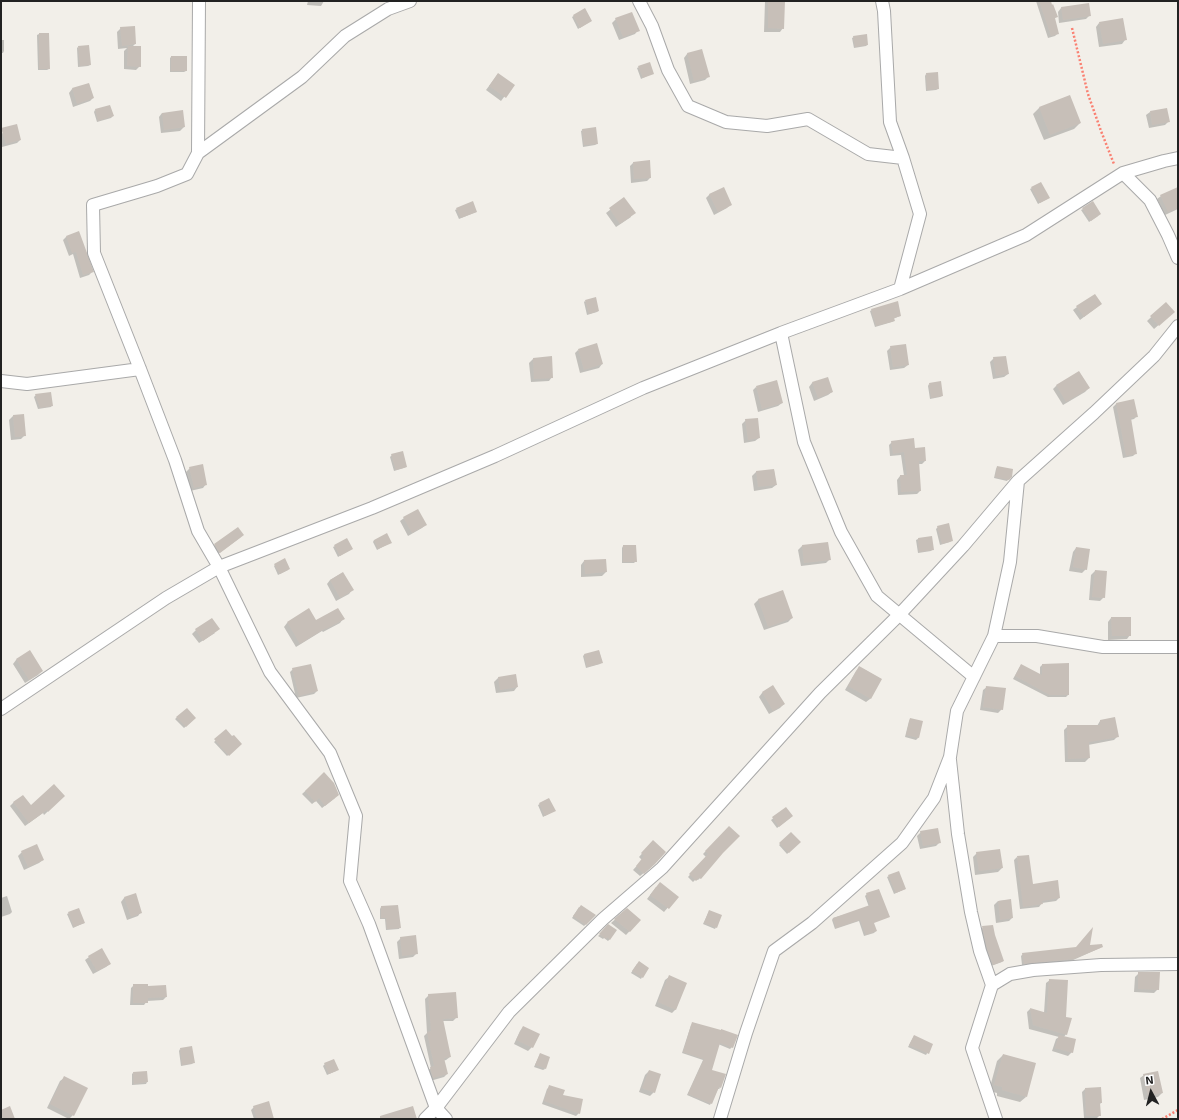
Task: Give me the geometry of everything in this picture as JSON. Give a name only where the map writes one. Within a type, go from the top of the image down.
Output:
[{"type":"street","points":[[198,153],[199,1]]},
{"type":"street","points":[[410,1],[388,9],[345,36],[302,77],[198,153],[187,174],[157,186],[93,206],[94,253],[175,460],[198,531],[219,567],[270,672],[330,753],[356,816],[350,881],[369,924],[436,1108],[446,1119]]},
{"type":"street","points":[[639,1],[652,26],[668,70],[688,106],[726,122],[767,126],[808,120],[868,154],[903,158]]},
{"type":"street","points":[[882,1],[884,12],[890,122],[920,214],[900,289]]},
{"type":"street","points":[[1,709],[166,598],[219,567],[372,508],[495,456],[643,388],[781,333],[900,289],[1026,235],[1121,175],[1178,158]]},
{"type":"street","points":[[1121,175],[1150,200],[1178,258]]},
{"type":"street","points":[[425,1119],[436,1108],[509,1012],[603,919],[662,868],[820,693],[899,615],[963,546],[1018,481],[1089,418],[1154,356],[1178,326]]},
{"type":"street","points":[[781,333],[804,442],[841,532],[877,596],[974,677]]},
{"type":"street","points":[[1,381],[27,384],[140,369]]},
{"type":"street","points":[[720,1119],[746,1033],[774,951],[812,923],[902,843],[934,798],[950,757],[957,711],[994,636],[1010,562],[1018,481]]},
{"type":"street","points":[[994,636],[1037,636],[1103,647],[1178,647]]},
{"type":"street","points":[[950,757],[958,834],[972,912],[980,952],[992,985],[972,1048],[996,1119]]},
{"type":"street","points":[[992,985],[1010,974],[1033,970],[1101,965],[1178,964]]},
{"type":"path","points":[[1072,28],[1088,94],[1101,131],[1121,175]]},
{"type":"path","points":[[1162,1119],[1178,1110]]},
{"type":"building","points":[[768,1],[785,1],[784,29],[768,28]]},
{"type":"building","points":[[1039,1],[1051,1],[1052,5],[1053,4],[1058,17],[1055,18],[1059,34],[1051,36]]},
{"type":"building","points":[[1089,3],[1091,16],[1063,20],[1061,7]]},
{"type":"building","points":[[585,8],[592,21],[580,28],[573,15]]},
{"type":"building","points":[[632,12],[640,31],[623,37],[615,18]]},
{"type":"building","points":[[1123,18],[1127,40],[1103,44],[1099,22]]},
{"type":"building","points":[[135,26],[136,44],[122,46],[120,27]]},
{"type":"building","points":[[39,33],[49,33],[50,69],[39,69]]},
{"type":"building","points":[[867,34],[868,45],[855,47],[853,36]]},
{"type":"building","points":[[89,45],[91,65],[80,66],[78,46]]},
{"type":"building","points":[[128,46],[141,46],[141,67],[127,66]]},
{"type":"building","points":[[702,49],[710,77],[694,81],[687,53]]},
{"type":"building","points":[[171,56],[187,56],[187,71],[171,71]]},
{"type":"building","points":[[650,62],[654,74],[643,78],[638,66]]},
{"type":"building","points":[[938,72],[939,89],[927,90],[926,73]]},
{"type":"building","points":[[498,73],[515,85],[506,98],[489,86]]},
{"type":"building","points":[[89,83],[94,98],[77,104],[72,88]]},
{"type":"building","points":[[1070,95],[1081,123],[1050,135],[1039,107]]},
{"type":"building","points":[[110,105],[114,116],[98,121],[95,109]]},
{"type":"building","points":[[1167,108],[1170,122],[1152,125],[1150,111]]},
{"type":"building","points":[[183,110],[185,127],[164,130],[162,113]]},
{"type":"building","points":[[17,124],[21,140],[6,144],[1,128]]},
{"type":"building","points":[[596,127],[598,144],[584,145],[582,129]]},
{"type":"building","points":[[650,160],[651,178],[634,179],[633,162]]},
{"type":"building","points":[[1041,182],[1050,198],[1040,203],[1031,187]]},
{"type":"building","points":[[724,187],[732,205],[718,212],[709,194]]},
{"type":"building","points":[[1178,187],[1178,208],[1168,212],[1160,195]]},
{"type":"building","points":[[624,197],[636,213],[620,224],[609,208]]},
{"type":"building","points":[[473,201],[477,212],[461,218],[456,208]]},
{"type":"building","points":[[1093,201],[1101,214],[1091,221],[1082,208]]},
{"type":"building","points":[[79,231],[94,272],[83,275],[76,252],[72,253],[66,236]]},
{"type":"building","points":[[1095,294],[1102,304],[1084,317],[1076,306]]},
{"type":"building","points":[[596,297],[599,311],[589,314],[585,300]]},
{"type":"building","points":[[898,301],[901,316],[894,318],[895,321],[876,326],[871,309]]},
{"type":"building","points":[[1166,302],[1175,312],[1159,326],[1150,316]]},
{"type":"building","points":[[597,343],[603,364],[584,370],[578,349]]},
{"type":"building","points":[[906,344],[909,365],[893,367],[890,346]]},
{"type":"building","points":[[552,356],[553,378],[534,379],[533,358]]},
{"type":"building","points":[[1006,356],[1009,374],[996,376],[993,357]]},
{"type":"building","points":[[1079,371],[1090,388],[1066,402],[1056,385]]},
{"type":"building","points":[[828,377],[833,392],[818,398],[812,382]]},
{"type":"building","points":[[777,380],[783,403],[762,409],[756,386]]},
{"type":"building","points":[[941,381],[943,396],[931,398],[929,383]]},
{"type":"building","points":[[51,392],[53,406],[40,408],[35,394]]},
{"type":"building","points":[[1134,399],[1138,417],[1131,418],[1137,454],[1126,456],[1116,403]]},
{"type":"building","points":[[24,414],[26,436],[15,437],[13,415]]},
{"type":"building","points":[[758,418],[760,438],[748,440],[745,419]]},
{"type":"building","points":[[914,438],[915,448],[925,447],[926,461],[919,461],[921,491],[901,492],[900,475],[907,475],[904,452],[893,454],[891,441]]},
{"type":"building","points":[[403,451],[407,467],[396,470],[391,454]]},
{"type":"building","points":[[203,464],[207,485],[194,488],[189,467]]},
{"type":"building","points":[[997,466],[1013,469],[1012,477],[1009,480],[995,477]]},
{"type":"building","points":[[774,469],[777,485],[758,487],[756,471]]},
{"type":"building","points":[[418,509],[427,525],[412,533],[403,517]]},
{"type":"building","points":[[949,523],[953,541],[942,544],[937,526]]},
{"type":"building","points":[[238,527],[244,535],[220,553],[214,544]]},
{"type":"building","points":[[387,533],[392,543],[378,549],[374,540]]},
{"type":"building","points":[[932,536],[934,550],[919,552],[918,538]]},
{"type":"building","points":[[347,538],[353,549],[340,556],[334,545]]},
{"type":"building","points":[[828,542],[831,560],[804,563],[802,545]]},
{"type":"building","points":[[623,545],[636,545],[637,562],[623,562]]},
{"type":"building","points":[[1076,547],[1090,549],[1087,570],[1073,567]]},
{"type":"building","points":[[285,558],[290,569],[280,574],[274,564]]},
{"type":"building","points":[[606,559],[607,572],[585,574],[584,560]]},
{"type":"building","points":[[1095,570],[1107,571],[1105,598],[1092,597]]},
{"type":"building","points":[[343,572],[354,590],[340,598],[330,580]]},
{"type":"building","points":[[783,590],[793,618],[768,627],[758,599]]},
{"type":"building","points":[[309,608],[316,620],[338,608],[345,619],[326,628],[300,644],[287,622]]},
{"type":"building","points":[[1111,617],[1131,617],[1131,636],[1112,636]]},
{"type":"building","points":[[212,618],[220,629],[203,641],[195,629]]},
{"type":"building","points":[[30,650],[43,671],[29,680],[16,659]]},
{"type":"building","points":[[599,650],[603,663],[587,667],[584,654]]},
{"type":"building","points":[[1069,663],[1069,695],[1050,695],[1015,676],[1021,664],[1042,675],[1042,664]]},
{"type":"building","points":[[311,664],[318,691],[299,696],[292,668]]},
{"type":"building","points":[[859,666],[882,679],[871,699],[848,686]]},
{"type":"building","points":[[516,674],[518,687],[500,690],[498,677]]},
{"type":"building","points":[[773,685],[785,704],[773,711],[762,692]]},
{"type":"building","points":[[986,686],[1006,688],[1003,710],[983,707]]},
{"type":"building","points":[[187,708],[196,718],[186,727],[176,717]]},
{"type":"building","points":[[1115,717],[1119,737],[1089,742],[1090,758],[1068,759],[1067,725],[1100,725],[1100,720]]},
{"type":"building","points":[[910,718],[923,721],[919,738],[906,735]]},
{"type":"building","points":[[226,729],[242,744],[229,756],[214,739]]},
{"type":"building","points":[[324,772],[334,783],[339,795],[325,806],[319,798],[315,802],[305,791]]},
{"type":"building","points":[[54,784],[65,796],[48,812],[47,810],[29,823],[13,802],[23,795],[31,805]]},
{"type":"building","points":[[549,798],[556,811],[545,816],[539,803]]},
{"type":"building","points":[[786,807],[793,816],[779,827],[772,817]]},
{"type":"building","points":[[729,826],[740,836],[701,879],[699,878],[696,881],[689,874],[708,854],[705,851]]},
{"type":"building","points":[[938,828],[941,843],[923,846],[920,831]]},
{"type":"building","points":[[791,832],[801,842],[789,853],[779,843]]},
{"type":"building","points":[[653,840],[666,852],[644,874],[636,866],[644,856],[641,853]]},
{"type":"building","points":[[37,844],[44,860],[28,867],[21,851]]},
{"type":"building","points":[[1000,849],[1003,868],[979,871],[976,852]]},
{"type":"building","points":[[1029,855],[1033,884],[1058,880],[1060,898],[1042,901],[1043,904],[1023,907],[1017,856]]},
{"type":"building","points":[[899,871],[906,889],[896,893],[888,875]]},
{"type":"building","points":[[660,882],[679,897],[669,909],[650,895]]},
{"type":"building","points":[[879,889],[890,917],[874,923],[877,931],[866,935],[860,920],[836,928],[833,918],[870,905],[866,893]]},
{"type":"building","points":[[136,893],[142,913],[131,917],[124,897]]},
{"type":"building","points":[[1011,899],[1013,918],[1000,920],[998,901]]},
{"type":"building","points":[[398,905],[401,928],[387,929],[386,918],[381,918],[381,906]]},
{"type":"building","points":[[581,905],[596,915],[586,925],[573,916]]},
{"type":"building","points":[[79,908],[85,923],[74,927],[68,912]]},
{"type":"building","points":[[627,908],[641,920],[630,932],[614,919]]},
{"type":"building","points":[[709,910],[722,915],[717,928],[704,923]]},
{"type":"building","points":[[608,924],[617,930],[610,940],[599,934]]},
{"type":"building","points":[[993,925],[1004,961],[993,965],[987,949],[982,926]]},
{"type":"building","points":[[1093,927],[1090,945],[1102,944],[1103,947],[1074,959],[1024,964],[1022,953],[1076,947]]},
{"type":"building","points":[[416,935],[418,954],[402,956],[400,937]]},
{"type":"building","points":[[102,948],[111,964],[97,971],[88,956]]},
{"type":"building","points":[[639,961],[649,968],[643,978],[632,971]]},
{"type":"building","points":[[1138,972],[1160,972],[1159,990],[1138,989]]},
{"type":"building","points":[[669,975],[687,983],[676,1010],[658,1002]]},
{"type":"building","points":[[1049,979],[1068,980],[1066,1017],[1072,1018],[1067,1035],[1033,1025],[1030,1008],[1047,1013]]},
{"type":"building","points":[[133,984],[148,984],[148,986],[166,985],[167,997],[148,998],[148,1003],[133,1003]]},
{"type":"building","points":[[456,992],[458,1018],[443,1019],[451,1057],[444,1058],[448,1074],[433,1078],[430,1067],[434,1066],[427,1032],[431,1031],[428,994]]},
{"type":"building","points":[[692,1022],[738,1035],[733,1048],[720,1043],[712,1070],[726,1074],[721,1088],[719,1087],[712,1104],[688,1094],[704,1059],[683,1052]]},
{"type":"building","points":[[523,1026],[540,1034],[533,1048],[516,1040]]},
{"type":"building","points":[[914,1035],[933,1044],[929,1054],[909,1045]]},
{"type":"building","points":[[1059,1035],[1076,1039],[1073,1053],[1055,1048]]},
{"type":"building","points":[[192,1046],[195,1063],[182,1065],[180,1048]]},
{"type":"building","points":[[540,1053],[550,1057],[546,1069],[535,1065]]},
{"type":"building","points":[[1003,1054],[1036,1063],[1027,1097],[1002,1090],[1002,1087],[994,1085]]},
{"type":"building","points":[[334,1059],[339,1070],[329,1074],[324,1063]]},
{"type":"building","points":[[649,1070],[661,1074],[655,1093],[642,1088]]},
{"type":"building","points":[[147,1071],[148,1082],[134,1084],[133,1072]]},
{"type":"building","points":[[1158,1071],[1163,1093],[1148,1096],[1143,1074]]},
{"type":"building","points":[[64,1076],[88,1088],[74,1116],[50,1104]]},
{"type":"building","points":[[549,1085],[565,1090],[563,1095],[583,1099],[580,1114],[544,1101]]},
{"type":"building","points":[[1101,1087],[1101,1116],[1086,1116],[1085,1088]]},
{"type":"building","points":[[269,1101],[274,1119],[257,1119],[253,1106]]},
{"type":"building","points":[[10,1106],[15,1119],[1,1119],[1,1110]]},
{"type":"building","points":[[413,1106],[417,1119],[380,1119],[380,1116]]}]
